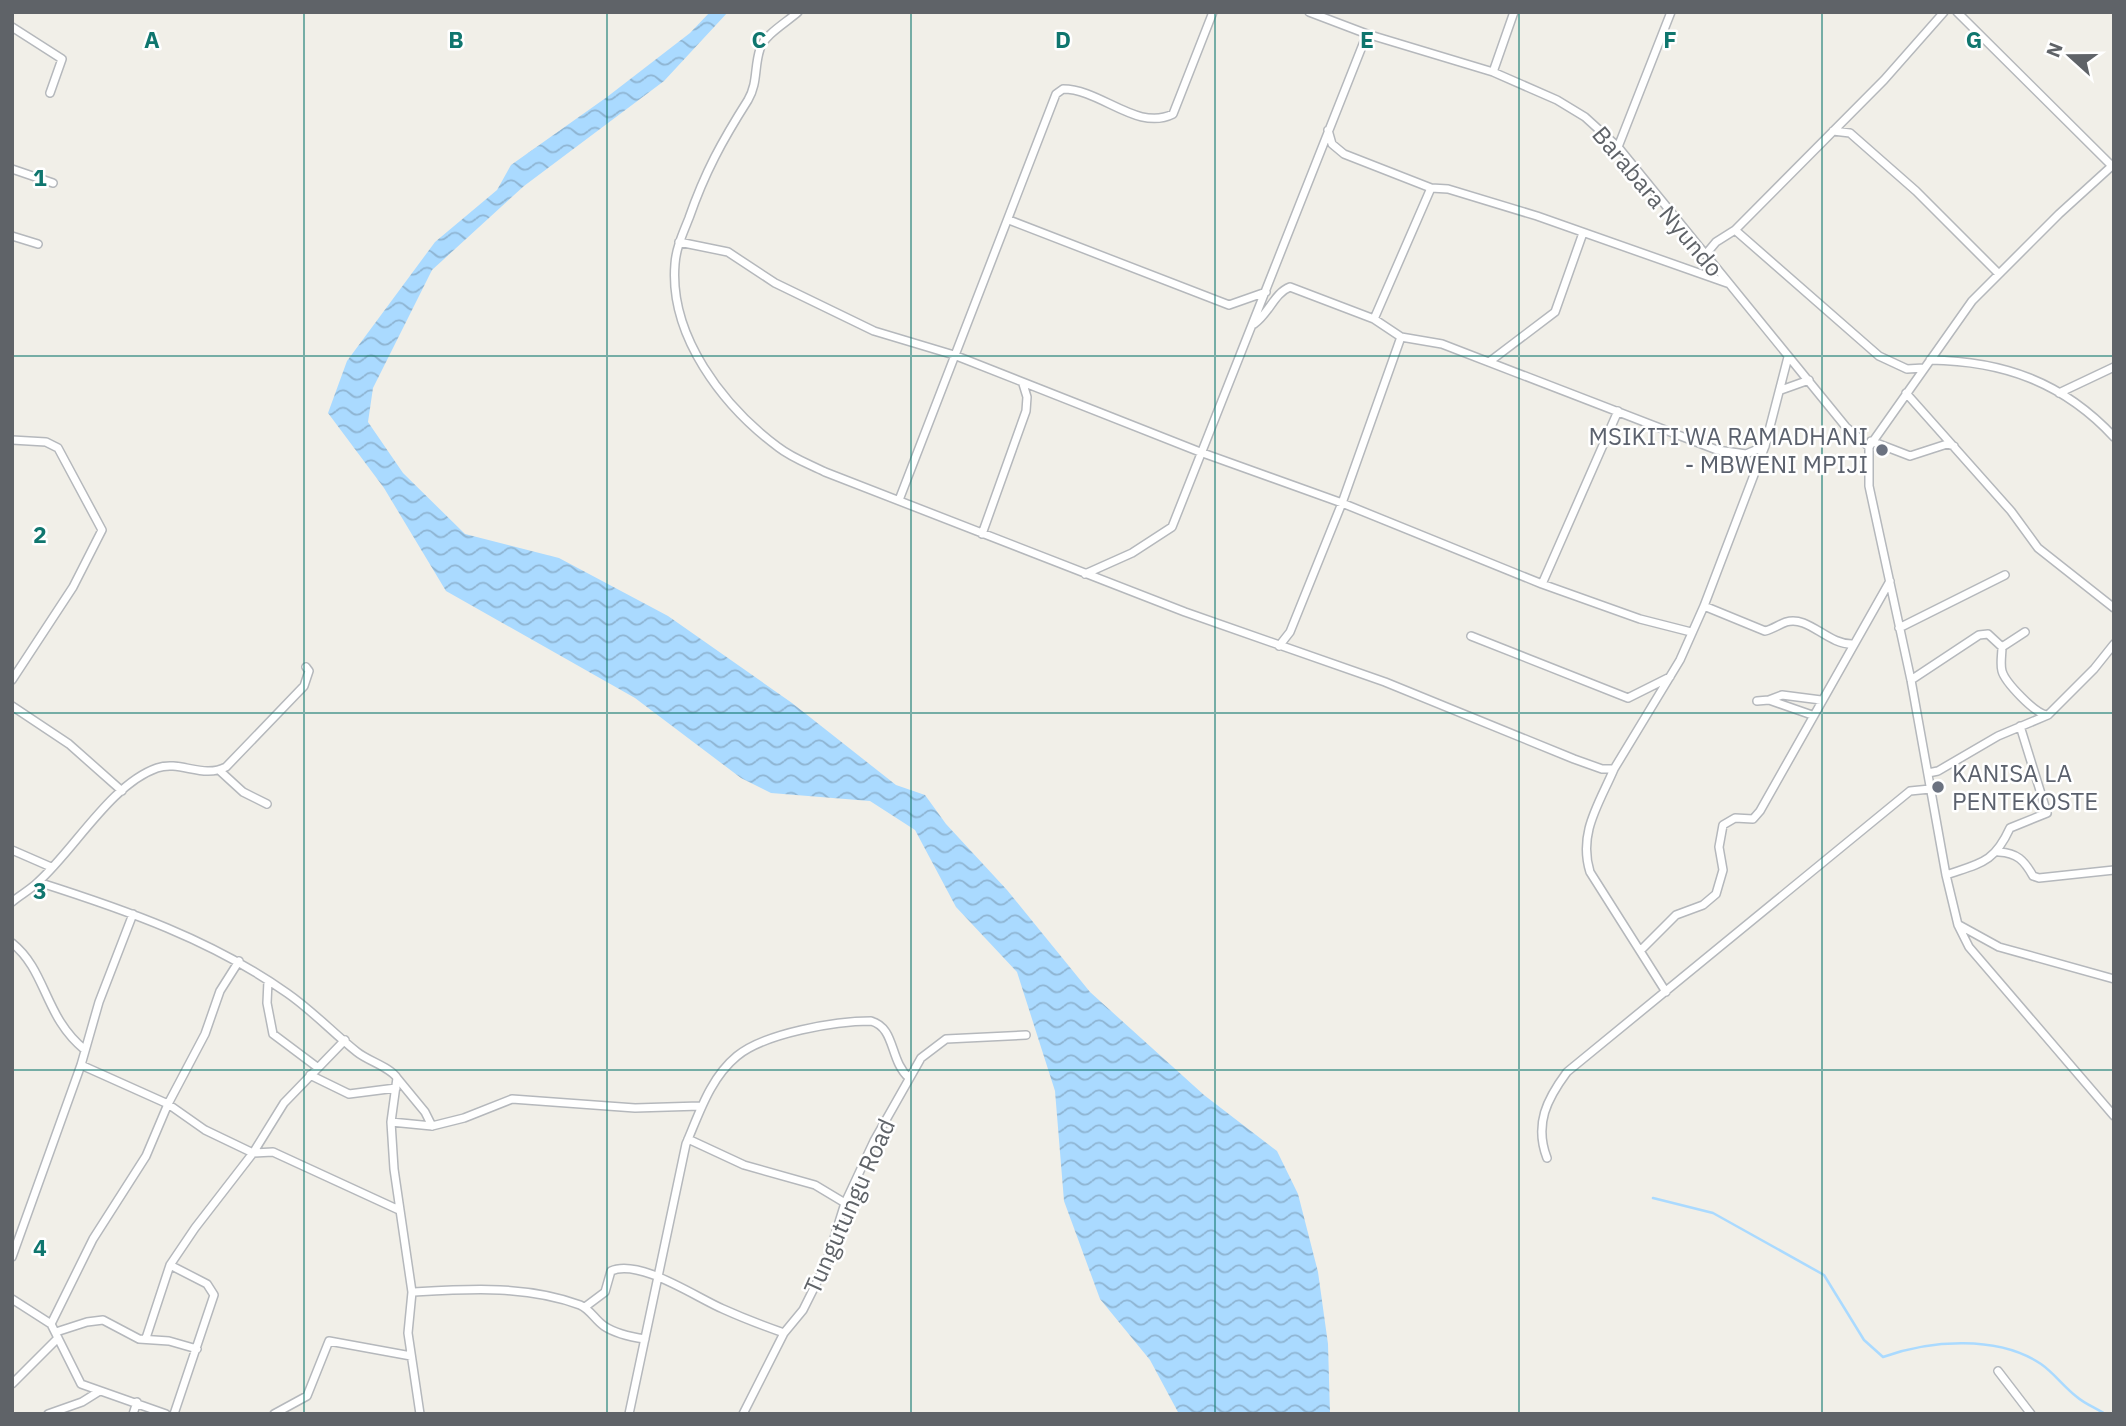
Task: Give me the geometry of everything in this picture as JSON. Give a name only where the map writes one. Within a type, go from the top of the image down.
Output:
[{"type":"street","points":[[798,12],[760,48],[755,87],[728,128],[702,178],[679,242],[676,279],[685,332],[696,355],[742,415],[789,455],[982,534],[1279,646],[1385,682],[1574,759],[1602,769],[1614,769]]},
{"type":"street","points":[[900,500],[1059,90],[1077,91],[1151,120],[1161,120],[1173,114],[1213,12]]},
{"type":"street","name":"Barabara Nyundo","points":[[1310,12],[1367,34],[1493,72],[1557,100],[1585,117],[1618,148],[1846,427],[1870,444]]},
{"type":"street","points":[[1493,72],[1514,12]]},
{"type":"street","points":[[1618,148],[1671,12]]},
{"type":"street","points":[[1706,254],[1716,242],[1735,230],[1833,131],[1944,12]]},
{"type":"street","points":[[1957,12],[2113,165],[1972,301],[1870,444],[1869,486],[1911,680],[1946,875],[1958,925],[1969,947],[2114,1115]]},
{"type":"street","points":[[1967,12],[1968,21]]},
{"type":"street","points":[[12,27],[62,59],[50,93]]},
{"type":"street","points":[[1085,574],[1132,553],[1172,527],[1367,34]]},
{"type":"street","points":[[1845,117],[1850,133],[1916,191],[1999,274]]},
{"type":"street","points":[[1328,130],[1332,144],[1340,152],[1431,188],[1448,190],[1537,216],[1728,283]]},
{"type":"street","points":[[1833,131],[1850,133]]},
{"type":"street","points":[[12,169],[53,183]]},
{"type":"street","points":[[1374,319],[1431,188]]},
{"type":"street","points":[[1009,220],[1229,305],[1267,292]]},
{"type":"street","points":[[1735,230],[1879,356],[1907,369],[1924,368]]},
{"type":"street","points":[[1489,362],[1555,312],[1583,233]]},
{"type":"street","points":[[12,236],[38,244]]},
{"type":"street","points":[[679,242],[728,252],[775,283],[873,331],[954,355],[1200,452],[1342,502],[1542,584],[1640,619],[1691,632]]},
{"type":"street","points":[[1254,324],[1268,313],[1278,295],[1290,287],[1374,319],[1401,337],[1442,344],[1735,455],[1746,454],[1765,446]]},
{"type":"street","points":[[1279,646],[1290,632],[1342,502],[1401,337]]},
{"type":"street","points":[[1667,992],[1590,872],[1584,844],[1614,769],[1671,676],[1704,606],[1765,446],[1788,357]]},
{"type":"street","points":[[1930,360],[1963,360],[2008,368],[2059,393],[2114,437]]},
{"type":"street","points":[[2059,393],[2114,367]]},
{"type":"street","points":[[1781,390],[1809,380]]},
{"type":"street","points":[[982,534],[1026,411],[1027,397],[1023,384]]},
{"type":"street","points":[[1906,393],[1955,446],[2038,548],[2114,608]]},
{"type":"street","points":[[1542,584],[1618,411]]},
{"type":"street","points":[[12,440],[46,442],[58,448],[102,533],[60,610],[12,680]]},
{"type":"street","points":[[1870,444],[1910,456],[1947,444],[1955,446]]},
{"type":"street","points":[[1899,628],[2005,575]]},
{"type":"street","points":[[1640,950],[1676,915],[1703,905],[1716,894],[1723,870],[1719,847],[1723,825],[1735,818],[1753,819],[1760,811],[1890,581]]},
{"type":"street","points":[[1704,606],[1765,631],[1787,622],[1801,622],[1832,642],[1853,644]]},
{"type":"street","points":[[2002,647],[2025,632]]},
{"type":"street","points":[[1911,680],[1979,635],[1988,634],[2002,647],[2002,672],[2007,679],[2038,713],[2048,715]]},
{"type":"street","points":[[1471,636],[1628,698],[1671,676]]},
{"type":"street","points":[[1928,773],[1938,771],[2020,726],[2048,715],[2094,669],[2114,644]]},
{"type":"street","points":[[12,902],[38,882],[122,791],[157,768],[219,770],[239,755],[294,698],[309,676],[306,667]]},
{"type":"street","points":[[1769,701],[1782,695],[1821,700]]},
{"type":"street","points":[[1757,701],[1769,701],[1812,715]]},
{"type":"street","points":[[12,706],[69,744],[122,791]]},
{"type":"street","points":[[1999,852],[2010,828],[2047,813],[2020,726]]},
{"type":"street","points":[[219,770],[243,792],[267,804]]},
{"type":"street","points":[[1547,1158],[1541,1144],[1543,1113],[1548,1098],[1567,1072],[1910,791],[1930,789]]},
{"type":"street","points":[[12,850],[51,867]]},
{"type":"street","points":[[1946,875],[1978,864],[1999,852],[2011,853],[2024,860],[2033,876],[2039,878],[2114,870]]},
{"type":"street","points":[[38,882],[133,914],[239,961],[345,1040],[355,1051],[394,1073],[425,1112],[432,1126]]},
{"type":"street","points":[[12,1257],[81,1065],[99,1002],[133,914]]},
{"type":"street","points":[[1958,925],[2000,947],[2114,979]]},
{"type":"street","points":[[12,943],[33,967],[67,1036],[85,1050]]},
{"type":"street","points":[[51,1325],[93,1239],[146,1156],[168,1104],[205,1034],[220,991],[239,961]]},
{"type":"street","points":[[268,981],[267,1003],[273,1034],[317,1067]]},
{"type":"street","points":[[629,1414],[679,1167],[700,1106],[729,1065],[744,1051],[811,1027],[871,1021],[883,1026],[897,1065],[909,1078]]},
{"type":"street","name":"Tungutungu Road","points":[[743,1414],[785,1334],[803,1310],[826,1264],[845,1203],[874,1141],[921,1058],[946,1039],[1026,1035]]},
{"type":"street","points":[[146,1338],[170,1265],[202,1218],[253,1153],[284,1103],[345,1040]]},
{"type":"street","points":[[81,1065],[168,1104],[205,1130],[253,1153],[273,1152],[399,1210]]},
{"type":"street","points":[[310,1075],[349,1094],[385,1087],[396,1088]]},
{"type":"street","points":[[397,1078],[391,1122],[399,1210],[412,1292],[408,1333],[420,1414]]},
{"type":"street","points":[[391,1122],[432,1126],[464,1118],[512,1099],[635,1108],[700,1106]]},
{"type":"street","points":[[688,1139],[744,1165],[815,1185],[845,1203]]},
{"type":"street","points":[[170,1265],[212,1288],[212,1304],[174,1414]]},
{"type":"street","points":[[585,1307],[606,1292],[615,1268],[658,1277],[720,1308],[785,1334]]},
{"type":"street","points":[[412,1292],[495,1288],[585,1307],[604,1326],[616,1333],[645,1339]]},
{"type":"street","points":[[12,1299],[51,1325],[75,1378],[98,1392],[137,1402],[166,1414]]},
{"type":"street","points":[[12,1384],[57,1335],[95,1320],[117,1325],[139,1339],[169,1340],[197,1349]]},
{"type":"street","points":[[274,1414],[307,1396],[329,1341],[411,1356]]},
{"type":"street","points":[[1998,1371],[2031,1414]]},
{"type":"street","points":[[48,1414],[82,1402],[98,1392]]},
{"type":"street","points":[[133,1414],[137,1402]]},
{"type":"water","points":[[710,12],[728,12],[664,81],[524,186],[432,270],[373,388],[368,422],[403,473],[465,534],[559,558],[668,616],[792,703],[896,785],[925,795],[946,824],[1007,890],[1090,992],[1204,1095],[1277,1151],[1298,1194],[1318,1272],[1328,1344],[1330,1414],[1179,1414],[1150,1360],[1100,1299],[1064,1201],[1055,1091],[1017,972],[956,907],[915,830],[870,801],[771,793],[741,778],[635,698],[446,591],[384,488],[328,413],[347,361],[435,242],[497,190],[511,165],[607,97],[690,33]]},
{"type":"waterway","points":[[1653,1198],[1713,1213],[1824,1275],[1864,1340],[1883,1357],[1942,1344],[1964,1343],[2005,1348],[2041,1364],[2080,1399],[2105,1414]]},
{"type":"place","name":"MSIKITI WA RAMADHANI - MBWENI MPIJI","points":[[1882,450]]},
{"type":"place","name":"KANISA LA PENTEKOSTE","points":[[1938,787]]}]
